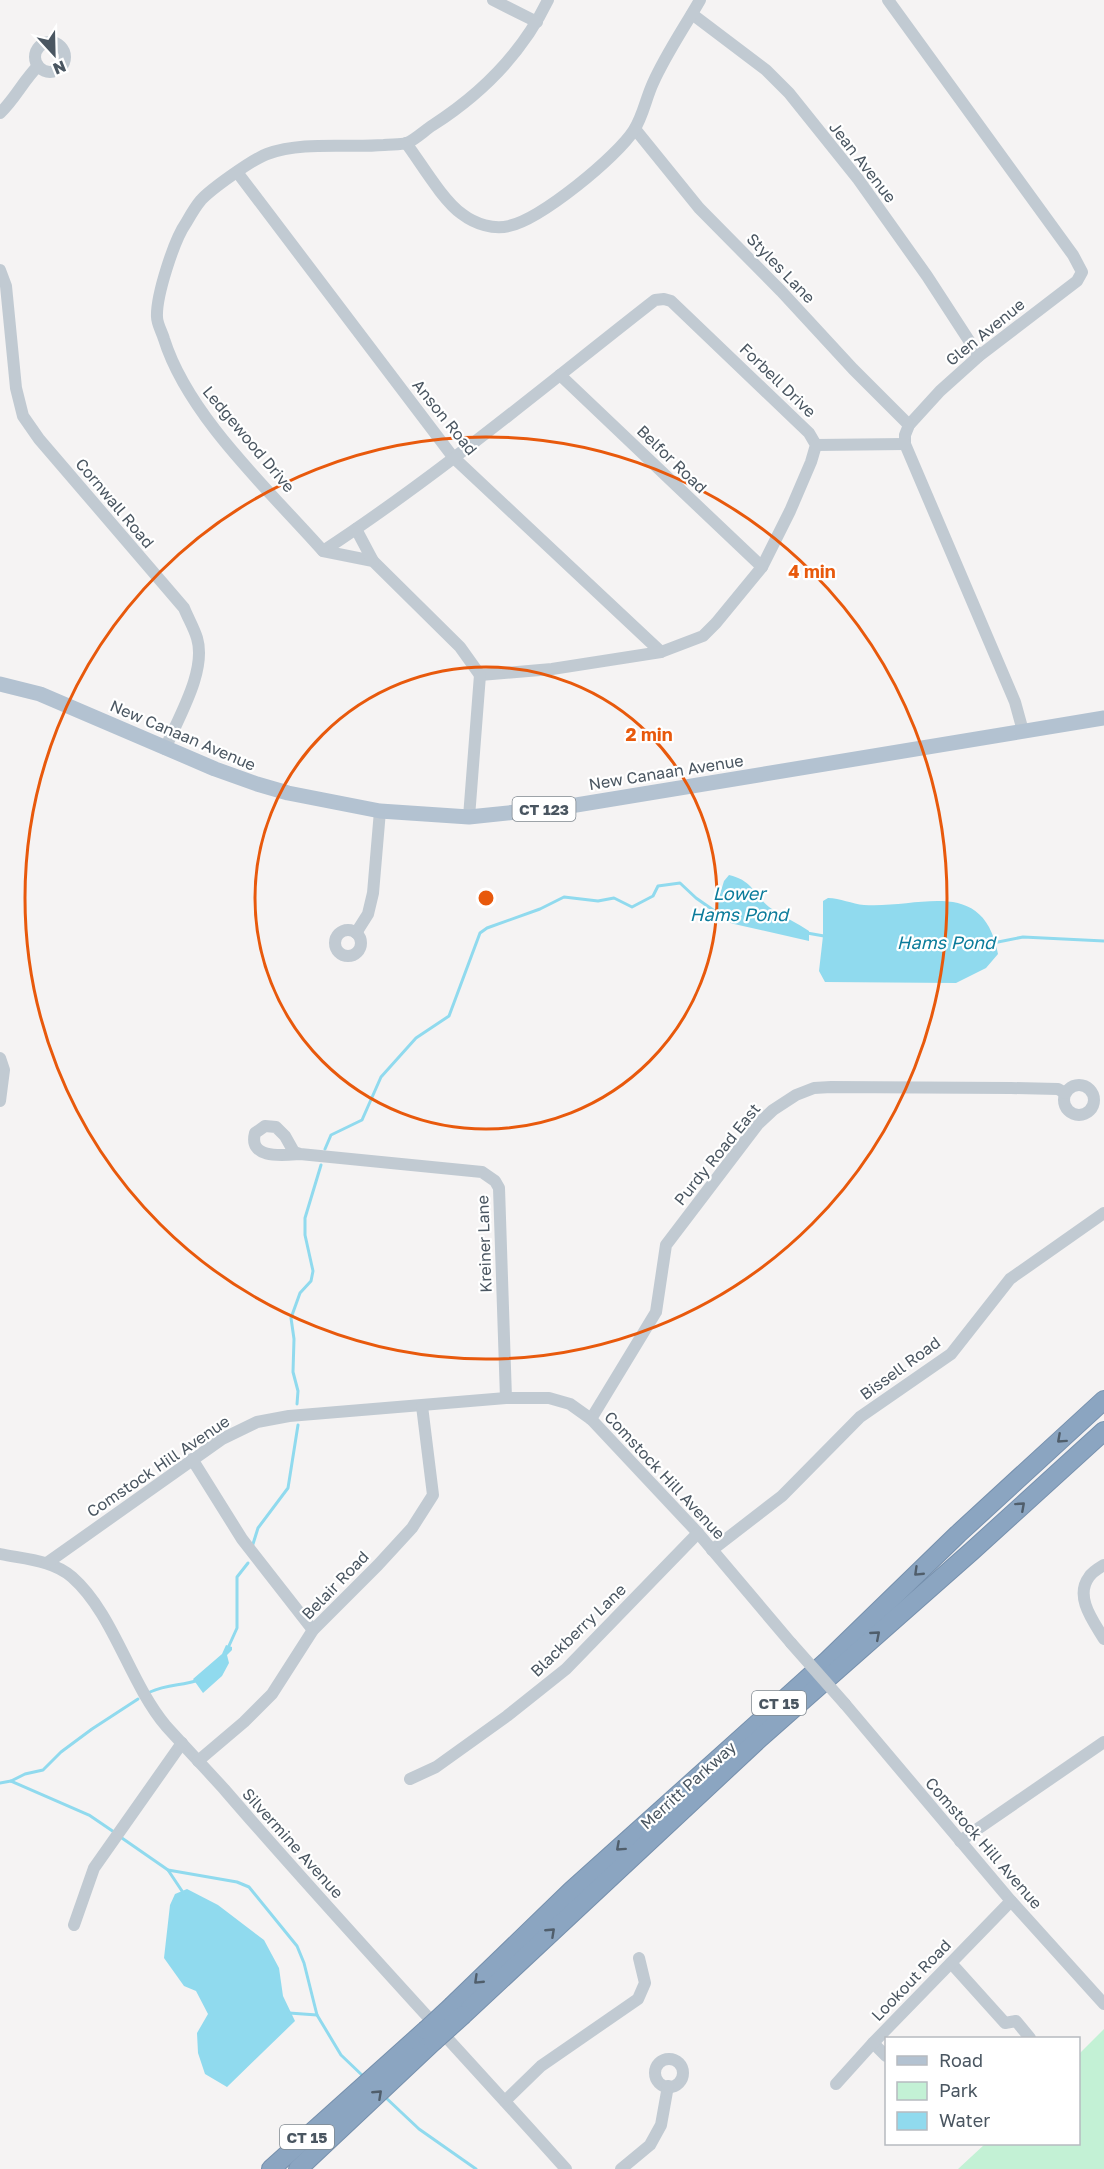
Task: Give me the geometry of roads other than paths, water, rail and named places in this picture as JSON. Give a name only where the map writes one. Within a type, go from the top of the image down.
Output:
[{"type":"highway","name":"Merritt Parkway","points":[[458,2010],[571,1891],[827,1660],[958,1534],[1104,1400]]},
{"type":"highway","name":"Merritt Parkway","points":[[298,2169],[348,2111],[396,2066],[1104,1431]]},
{"type":"highway","name":"Merritt Parkway","points":[[271,2169],[348,2111]]},
{"type":"main road","name":"New Canaan Avenue","points":[[0,684],[40,694],[165,749],[263,786],[380,811],[469,817],[564,807],[1104,718]]},
{"type":"street","points":[[493,0],[537,22]]},
{"type":"street","name":"Ledgewood Drive","points":[[322,551],[240,459],[197,405],[182,381],[168,351],[157,318],[163,279],[178,234],[201,200],[237,172],[266,154],[296,148],[364,147],[406,143],[450,114],[492,78],[512,57],[537,22],[548,0]]},
{"type":"street","points":[[406,143],[461,214],[480,224],[493,227],[508,227],[525,220],[596,169],[635,129],[652,84],[700,0]]},
{"type":"street","name":"Glen Avenue","points":[[888,0],[1073,255],[1082,272],[1077,281],[979,356],[940,391],[909,424]]},
{"type":"street","name":"Jean Avenue","points":[[692,14],[766,70],[789,93],[858,179],[927,276],[979,356]]},
{"type":"street","points":[[0,113],[8,106],[26,78],[38,66]]},
{"type":"street","name":"Styles Lane","points":[[635,129],[699,208],[781,291],[853,369],[909,424]]},
{"type":"street","name":"Anson Road","points":[[237,172],[453,457],[662,652]]},
{"type":"street","name":"Cornwall Road","points":[[0,270],[6,286],[16,388],[23,416],[39,440],[184,608],[198,639],[200,661],[195,682],[165,749]]},
{"type":"street","name":"Forbell Drive","points":[[322,551],[356,529],[453,457],[655,300],[671,301],[809,433],[816,445]]},
{"type":"street","name":"Belfor Road","points":[[560,375],[762,567]]},
{"type":"street","points":[[909,424],[905,444],[1015,702],[1023,731]]},
{"type":"street","points":[[480,675],[552,669],[662,652],[703,636],[762,567],[790,511],[816,445],[905,444]]},
{"type":"street","points":[[356,529],[372,561],[460,647],[480,675],[469,817]]},
{"type":"street","points":[[322,551],[372,561]]},
{"type":"street","points":[[356,933],[368,914],[373,893],[380,811]]},
{"type":"street","points":[[0,1058],[4,1070],[0,1101]]},
{"type":"street","name":"Purdy Road East","points":[[591,1419],[656,1312],[666,1245],[758,1124],[785,1101],[814,1088],[1011,1088],[1058,1089],[1065,1093]]},
{"type":"street","name":"Kreiner Lane","points":[[300,1154],[482,1172],[498,1184],[506,1398]]},
{"type":"street","name":"Bissell Road","points":[[712,1550],[782,1496],[860,1417],[951,1354],[1010,1279],[1104,1213]]},
{"type":"street","name":"Comstock Hill Avenue","points":[[47,1563],[192,1459],[241,1428],[273,1418],[506,1398],[549,1398],[570,1404],[591,1419],[698,1533],[1011,1901],[1104,2004]]},
{"type":"street","name":"Belair Road","points":[[198,1761],[244,1722],[272,1694],[313,1630],[412,1528],[433,1495],[422,1406]]},
{"type":"street","points":[[192,1459],[242,1539],[313,1630]]},
{"type":"street","name":"Blackberry Lane","points":[[410,1779],[436,1767],[507,1716],[566,1669],[698,1533]]},
{"type":"street","name":"Silvermine Avenue","points":[[0,1554],[47,1563],[65,1571],[85,1590],[106,1623],[152,1708],[249,1820],[566,2169]]},
{"type":"street","points":[[1104,1565],[1089,1577],[1083,1591],[1087,1611],[1104,1639]]},
{"type":"street","points":[[960,1841],[1104,1742]]},
{"type":"street","points":[[74,1925],[90,1877],[100,1858],[182,1743]]},
{"type":"street","name":"Lookout Road","points":[[836,2084],[1011,1901]]},
{"type":"street","points":[[505,2101],[541,2066],[638,1999],[645,1983],[639,1958]]},
{"type":"street","points":[[951,1963],[1005,2023],[1016,2021],[1029,2037]]},
{"type":"street","points":[[873,2043],[885,2055]]},
{"type":"street","points":[[621,2169],[650,2145],[661,2125],[668,2086]]},
{"type":"water","name":"Lower Hams Pond","points":[[729,875],[744,881],[772,909],[809,931],[809,941],[713,917],[724,881]]},
{"type":"water","name":"Hams Pond","points":[[828,898],[864,905],[946,901],[964,905],[978,914],[990,929],[998,954],[986,968],[956,983],[825,982],[819,971],[823,936],[823,901]]},
{"type":"water","points":[[226,1645],[232,1647],[227,1655],[229,1663],[222,1676],[203,1693],[193,1679],[222,1654]]},
{"type":"water","points":[[187,1889],[218,1905],[264,1940],[279,1968],[283,1996],[295,2021],[227,2087],[205,2074],[198,2053],[197,2033],[208,2014],[196,1991],[184,1986],[164,1958],[170,1905],[175,1894]]},
{"type":"waterway","points":[[325,1149],[331,1135],[362,1120],[381,1077],[416,1038],[449,1016],[480,933],[487,928],[540,909],[564,897],[598,901],[614,898],[632,907],[653,896],[658,886],[680,883],[716,912]]},
{"type":"waterway","points":[[807,933],[824,936]]},
{"type":"waterway","points":[[993,943],[1023,937],[1104,941]]},
{"type":"waterway","points":[[297,1404],[298,1391],[293,1372],[294,1339],[291,1318],[300,1293],[311,1281],[313,1271],[305,1235],[305,1218],[321,1165]]},
{"type":"waterway","points":[[253,1544],[258,1528],[288,1488],[298,1425]]},
{"type":"waterway","points":[[228,1648],[237,1628],[237,1577],[248,1563]]},
{"type":"waterway","points":[[150,1692],[199,1680]]},
{"type":"waterway","points":[[11,1781],[25,1774],[43,1770],[61,1752],[138,1699]]},
{"type":"waterway","points":[[0,1783],[11,1781],[89,1815],[114,1832]]},
{"type":"waterway","points":[[119,1836],[168,1870],[237,1882],[249,1887],[297,1946],[304,1963],[317,2015],[341,2055],[364,2077]]},
{"type":"waterway","points":[[168,1870],[184,1894]]},
{"type":"waterway","points":[[289,2013],[317,2015]]},
{"type":"waterway","points":[[384,2096],[419,2129],[476,2169]]}]
